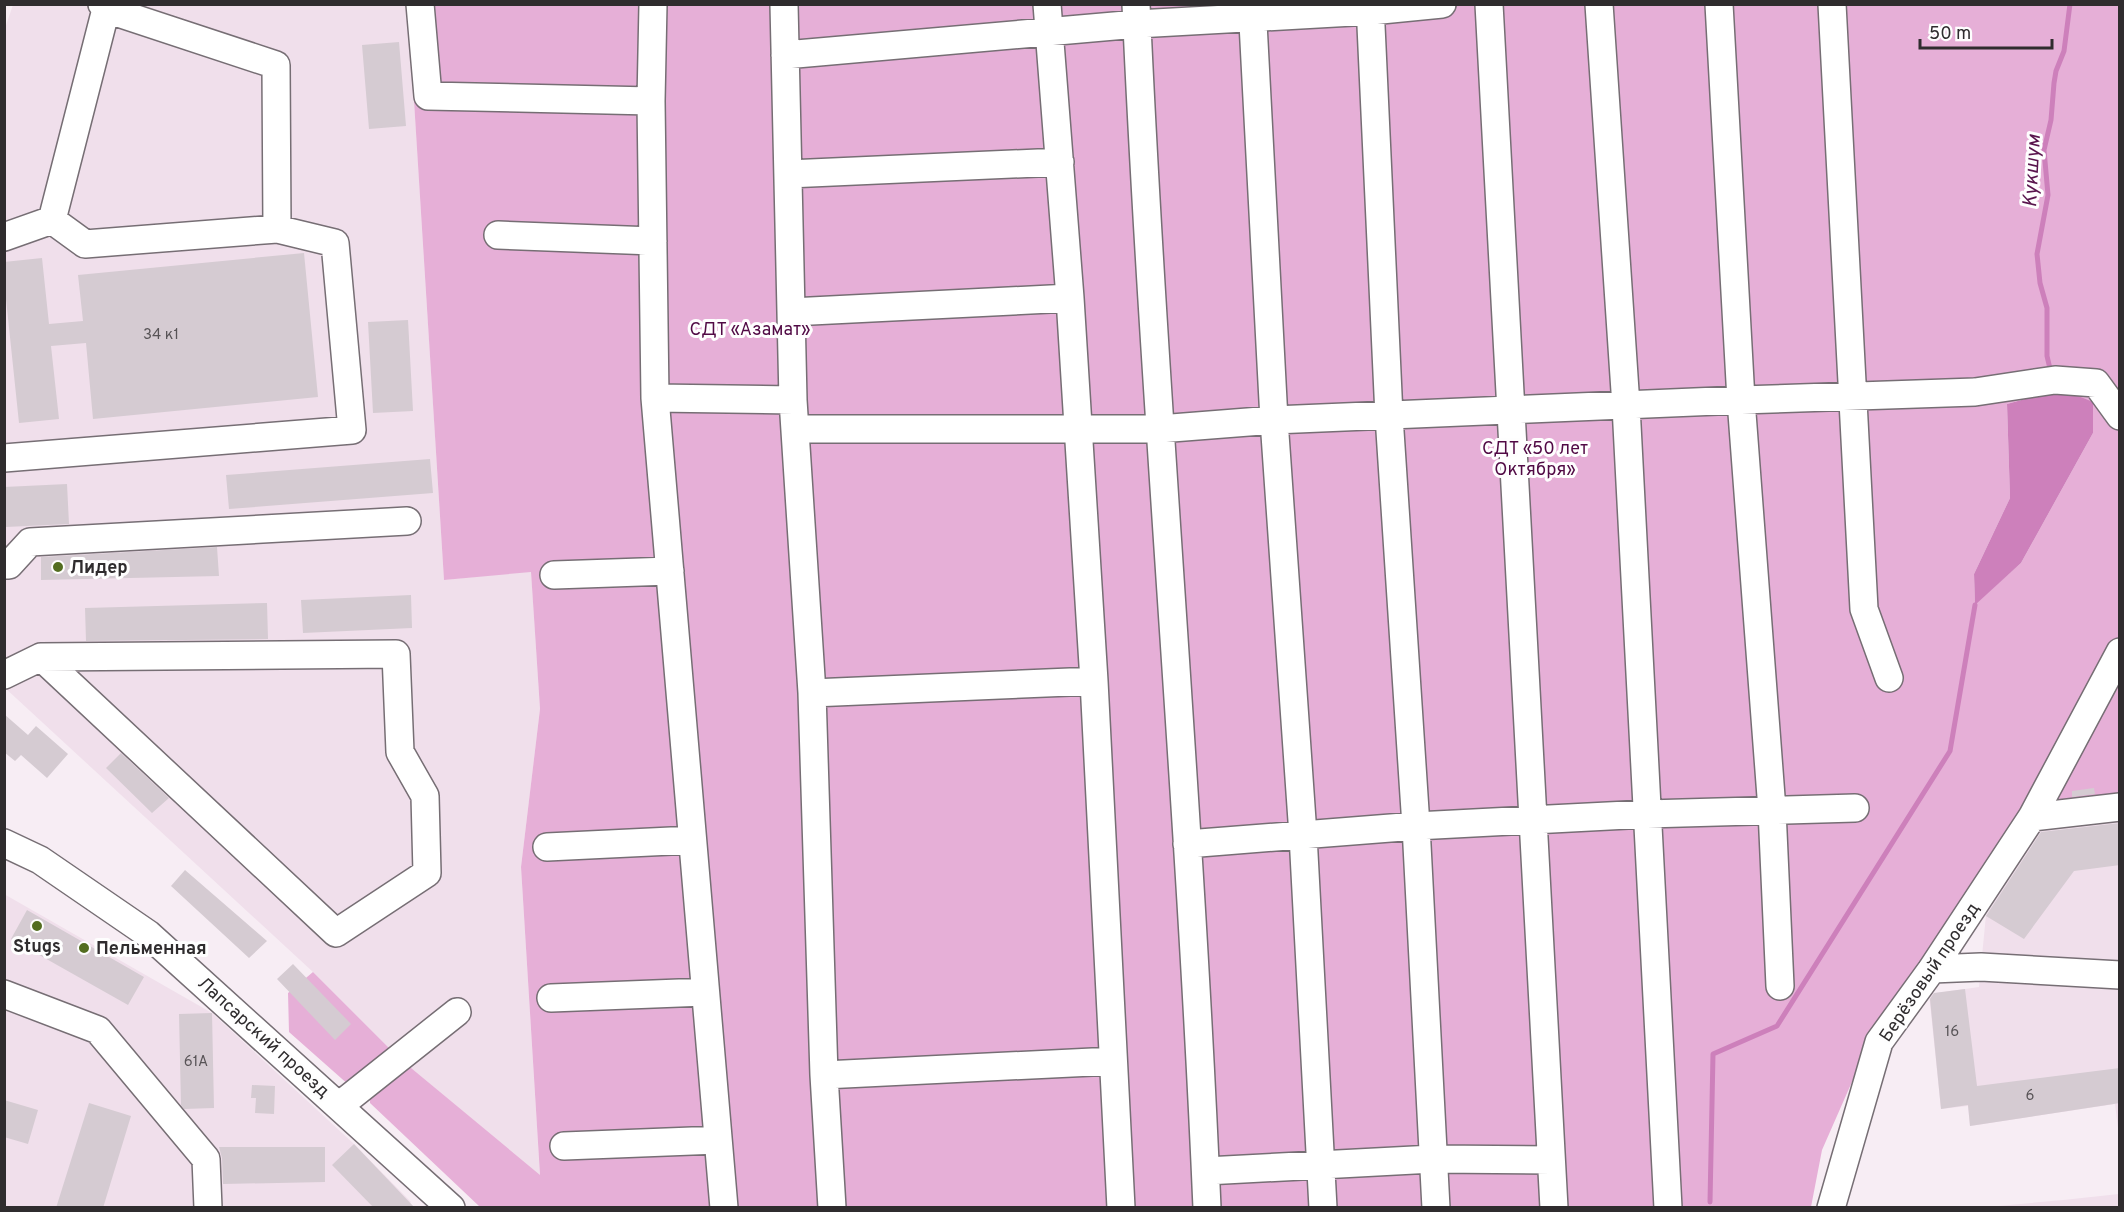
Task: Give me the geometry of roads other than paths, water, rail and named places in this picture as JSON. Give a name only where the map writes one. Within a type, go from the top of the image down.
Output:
[{"type":"street","points":[[420,4],[428,96],[651,101]]},
{"type":"street","points":[[653,4],[651,101],[655,398],[724,1208]]},
{"type":"street","points":[[784,4],[793,400],[812,693],[824,1075],[832,1208]]},
{"type":"street","points":[[1047,4],[1070,298],[1094,681],[1121,1208]]},
{"type":"street","points":[[785,55],[1050,32],[1136,14],[1442,4]]},
{"type":"street","points":[[1489,4],[1554,1208]]},
{"type":"street","points":[[1599,4],[1626,406],[1668,1208]]},
{"type":"street","points":[[1719,4],[1741,400],[1772,810],[1780,986]]},
{"type":"street","points":[[1832,4],[1864,609],[1889,678]]},
{"type":"street","points":[[52,220],[104,7],[276,64],[277,229]]},
{"type":"street","points":[[1371,8],[1389,416],[1416,826],[1436,1208]]},
{"type":"street","points":[[1252,11],[1274,420],[1303,835],[1323,1208]]},
{"type":"street","points":[[1136,14],[1207,1208]]},
{"type":"street","points":[[788,174],[1060,162]]},
{"type":"street","points":[[4,459],[352,430],[335,243],[277,229],[85,244],[52,220]]},
{"type":"street","points":[[4,237],[52,220]]},
{"type":"street","points":[[498,235],[653,241]]},
{"type":"street","points":[[791,312],[1070,298]]},
{"type":"street","points":[[796,429],[1159,429],[1274,420],[1975,392],[2055,380],[2096,383],[2120,416]]},
{"type":"street","points":[[655,398],[793,400]]},
{"type":"street","points":[[4,565],[9,565],[30,542],[407,521]]},
{"type":"street","points":[[554,575],[670,571]]},
{"type":"street","name":"Берёзовый проезд","points":[[1831,1208],[1880,1042],[1932,969],[2032,817],[2107,695],[2120,652]]},
{"type":"street","points":[[4,675],[41,657],[396,654],[400,752],[425,796],[427,873],[336,933],[41,657]]},
{"type":"street","points":[[812,693],[1094,681]]},
{"type":"street","points":[[2032,817],[2120,807]]},
{"type":"street","points":[[1187,844],[1416,826],[1532,822],[1647,814],[1855,808]]},
{"type":"street","points":[[547,847],[692,840]]},
{"type":"street","name":"Лапсарский проезд","points":[[4,843],[40,860],[148,934],[451,1208]]},
{"type":"street","points":[[1932,969],[1981,967],[2120,975]]},
{"type":"street","points":[[551,998],[705,992]]},
{"type":"street","points":[[4,994],[98,1030],[206,1159],[208,1208]]},
{"type":"street","points":[[340,1106],[457,1012]]},
{"type":"street","points":[[824,1075],[1113,1061]]},
{"type":"street","points":[[564,1146],[718,1140]]},
{"type":"street","points":[[1206,1172],[1433,1159],[1551,1160]]},
{"type":"waterway","name":"Кукшум","points":[[2051,373],[2047,356],[2047,308],[2040,283],[2037,254],[2048,195],[2044,150],[2051,120],[2056,71],[2064,51],[2070,4]]},
{"type":"waterway","points":[[1710,1202],[1713,1054],[1777,1026],[1950,751],[1975,605]]},
{"type":"place","name":"Лидер","points":[[58,567]]},
{"type":"place","name":"Stugs","points":[[37,926]]},
{"type":"place","name":"Пельменная","points":[[84,948]]},
{"type":"park label","name":"СДТ «Азамат»","points":[[750,329]]},
{"type":"park label","name":"СДТ «50 лет Октября»","points":[[1535,458]]}]
